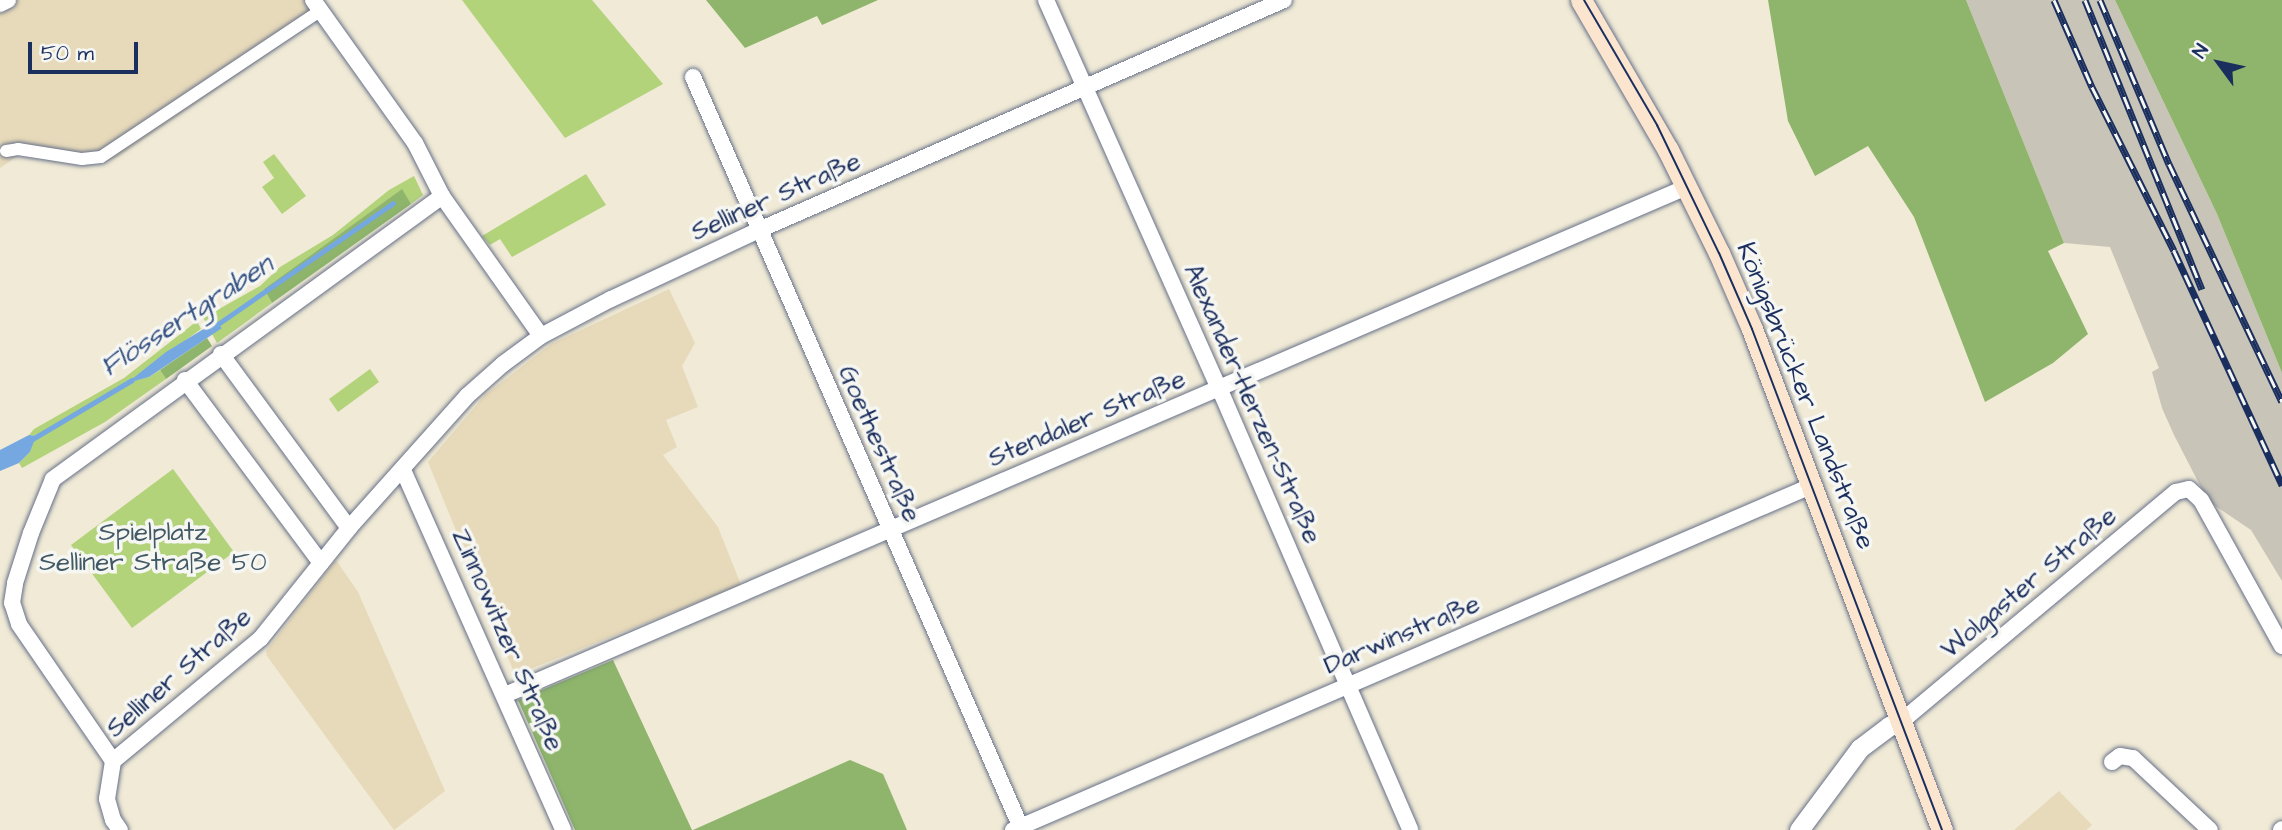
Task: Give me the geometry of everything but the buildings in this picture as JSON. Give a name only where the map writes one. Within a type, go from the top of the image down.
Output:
[{"type":"main road","name":"Königsbrücker Landstraße","points":[[1581,0],[1687,187],[1752,329],[1903,720],[1942,830]]},
{"type":"street","points":[[0,4],[8,0]]},
{"type":"street","name":"Alexander-Herzen-Straße","points":[[1046,0],[1220,390],[1410,830]]},
{"type":"street","name":"Selliner Straße","points":[[120,830],[113,820],[107,799],[113,761],[252,648],[349,528],[467,396],[541,336],[611,299],[759,230],[1284,0]]},
{"type":"street","points":[[6,151],[18,149],[82,159],[101,157],[317,5],[415,143],[442,196],[541,336]]},
{"type":"street","name":"Goethestraße","points":[[692,77],[1018,829]]},
{"type":"street","name":"Stendaler Straße","points":[[505,695],[1220,390],[1687,187]]},
{"type":"street","points":[[113,761],[19,624],[12,603],[15,583],[53,479],[185,380],[442,196]]},
{"type":"street","points":[[221,354],[349,528]]},
{"type":"street","points":[[185,380],[321,564]]},
{"type":"street","name":"Zinnowitzer Straße","points":[[403,470],[563,830]]},
{"type":"street","name":"Darwinstraße","points":[[1018,829],[1811,486]]},
{"type":"street","name":"Wolgaster Straße","points":[[1903,720],[2176,492],[2189,489],[2201,500],[2282,646]]},
{"type":"street","points":[[1799,830],[1860,748],[1889,726],[1903,720]]},
{"type":"street","points":[[2112,762],[2120,756],[2133,758],[2210,830]]},
{"type":"shaded area","points":[[16,0],[305,0],[319,19],[118,157],[103,163],[89,164],[56,162],[19,155],[0,168],[0,9]]},
{"type":"shaded area","points":[[1966,0],[2115,0],[2217,214],[2282,373],[2282,581],[2251,530],[2208,501],[2174,435],[2162,408],[2152,372],[2159,368],[2110,247],[2064,243]]},
{"type":"shaded area","points":[[669,289],[695,343],[682,366],[698,407],[666,420],[677,447],[663,455],[718,527],[741,585],[515,675],[428,462],[485,395],[551,344]]},
{"type":"shaded area","points":[[336,560],[358,592],[445,791],[394,830],[267,656],[266,651]]},
{"type":"shaded area","points":[[2059,791],[2092,825],[2086,830],[2014,830]]},
{"type":"green space","points":[[462,0],[592,0],[663,84],[565,138]]},
{"type":"green space","points":[[706,0],[878,0],[822,25],[817,16],[745,48]]},
{"type":"green space","points":[[1768,0],[1966,0],[2064,243],[2048,251],[2088,334],[2053,363],[1985,402],[1914,217],[1868,146],[1815,176],[1788,121]]},
{"type":"green space","points":[[2115,0],[2282,0],[2282,373],[2217,214]]},
{"type":"green space","points":[[274,154],[306,196],[282,214],[262,187],[274,178],[263,162]]},
{"type":"green space","points":[[586,174],[606,205],[512,257],[500,239],[490,245],[482,236]]},
{"type":"green space","points":[[414,176],[423,195],[411,204],[401,190],[264,289],[272,303],[217,343],[212,334],[221,328],[215,322],[208,325],[203,318],[260,286],[280,267],[333,235],[389,190]]},
{"type":"green space","points":[[402,189],[411,204],[272,303],[264,289]]},
{"type":"green space","points":[[197,321],[201,329],[129,382],[149,377],[160,370],[166,379],[105,422],[22,468],[19,463],[30,452],[35,436],[29,435],[34,429],[124,378]]},
{"type":"green space","points":[[207,338],[212,346],[166,379],[160,370]]},
{"type":"green space","points":[[370,369],[379,382],[338,412],[329,399]]},
{"type":"green space","name":"Spielplatz Selliner Straße 50","points":[[173,469],[234,552],[132,628],[71,545]]},
{"type":"green space","points":[[613,660],[692,830],[575,830],[518,700]]},
{"type":"green space","points":[[850,760],[883,774],[907,830],[693,830]]},
{"type":"water","points":[[215,322],[222,328],[149,377],[127,383],[166,352]]},
{"type":"water","points":[[29,435],[36,436],[30,452],[19,463],[0,471],[0,450]]},
{"type":"waterway","name":"Flössertgraben","points":[[215,326],[393,203]]},
{"type":"waterway","name":"Flössertgraben","points":[[31,440],[132,380]]},
{"type":"tram line","points":[[1584,0],[1657,125],[1719,253],[1752,329],[1942,830]]},
{"type":"railway","points":[[2054,0],[2092,87],[2174,251],[2282,485]]},
{"type":"railway","points":[[2085,0],[2202,289]]},
{"type":"railway","points":[[2100,0],[2169,164],[2282,402]]}]
